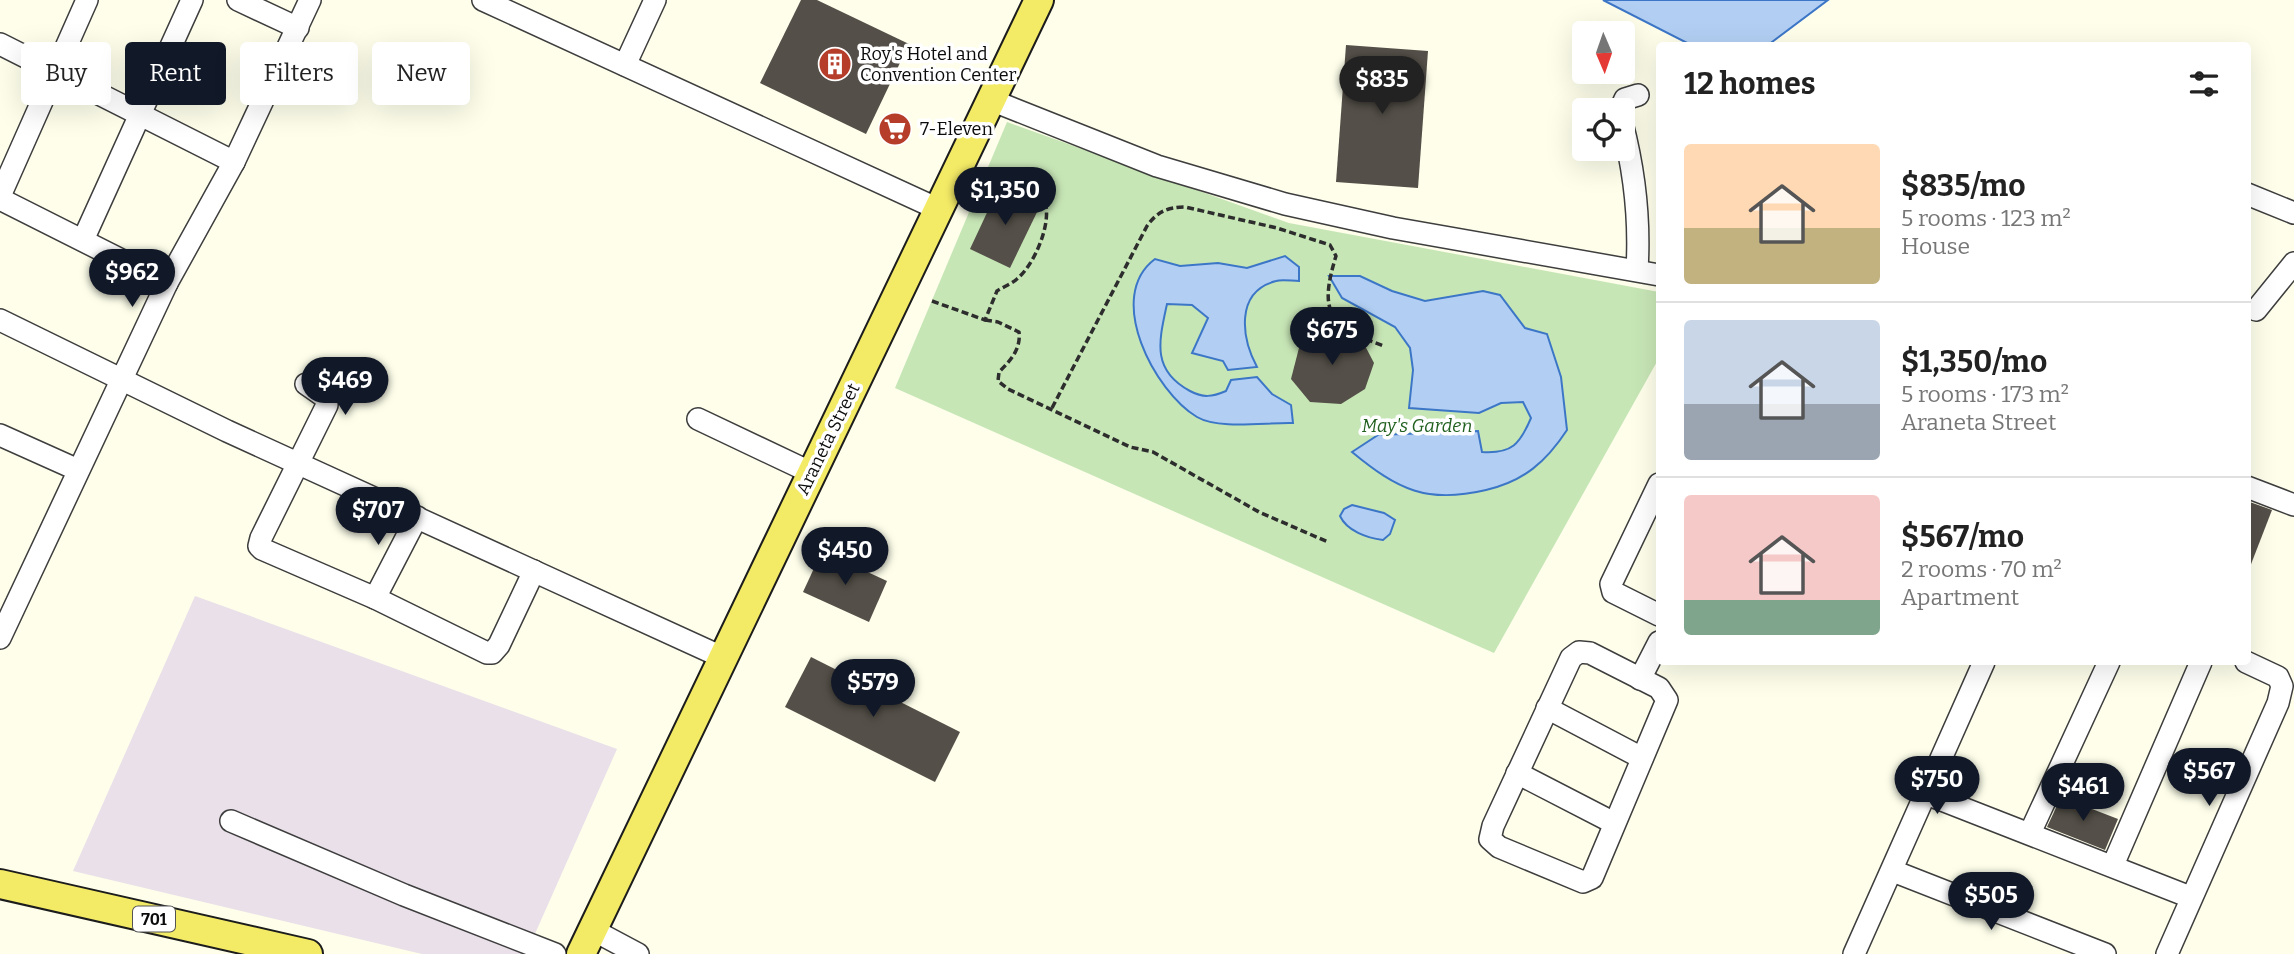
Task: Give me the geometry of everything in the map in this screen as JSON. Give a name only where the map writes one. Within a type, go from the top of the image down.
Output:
[{"type":"main road","name":"Araneta Street","points":[[587,942],[1039,0]]},
{"type":"main road","name":"701","points":[[0,884],[307,954]]},
{"type":"street","points":[[68,42],[87,0]]},
{"type":"street","points":[[83,240],[192,0]]},
{"type":"street","points":[[238,0],[298,28]]},
{"type":"street","points":[[2,630],[167,283],[234,162],[310,0]]},
{"type":"street","points":[[483,0],[939,209]]},
{"type":"street","points":[[625,65],[655,0]]},
{"type":"street","points":[[0,44],[21,54]]},
{"type":"street","points":[[1628,98],[1638,94]]},
{"type":"street","points":[[111,98],[234,162]]},
{"type":"street","points":[[991,100],[1157,166],[1285,204],[1392,229],[1656,274]]},
{"type":"street","points":[[40,105],[0,197],[167,283]]},
{"type":"street","points":[[1627,161],[1637,229],[1637,270]]},
{"type":"street","points":[[2251,196],[2294,213]]},
{"type":"street","points":[[2256,310],[2294,264]]},
{"type":"street","points":[[0,320],[298,463],[724,658]]},
{"type":"street","points":[[306,384],[326,398],[327,405],[259,546],[375,598],[487,653],[492,653],[534,571]]},
{"type":"street","points":[[698,419],[812,473]]},
{"type":"street","points":[[0,436],[78,470]]},
{"type":"street","points":[[2251,489],[2294,505]]},
{"type":"street","points":[[1656,490],[1611,584],[1613,592],[1656,614]]},
{"type":"street","points":[[375,598],[417,517]]},
{"type":"street","points":[[1640,679],[1656,648]]},
{"type":"street","points":[[1579,652],[1590,653],[1659,688],[1667,700],[1588,881],[1574,881],[1499,846],[1490,839],[1547,708],[1571,658],[1579,652]]},
{"type":"street","points":[[2167,954],[2190,897],[2267,734],[2283,686],[2278,677],[2268,670],[2251,664]]},
{"type":"street","points":[[1858,953],[1924,793],[1983,665]]},
{"type":"street","points":[[2030,833],[2108,665]]},
{"type":"street","points":[[2113,865],[2200,665]]},
{"type":"street","points":[[1547,708],[1642,758]]},
{"type":"street","points":[[1517,773],[1614,823]]},
{"type":"street","points":[[1924,793],[2190,897]]},
{"type":"street","points":[[231,821],[404,895],[555,954]]},
{"type":"street","points":[[1893,871],[2105,954]]},
{"type":"street","points":[[587,942],[638,954]]},
{"type":"path","points":[[960,164],[1036,197],[1045,202],[1048,211],[1030,262],[1016,280],[997,290],[985,320]]},
{"type":"path","points":[[1052,408],[1147,226],[1155,215],[1171,207],[1185,207],[1277,228],[1330,245],[1336,256],[1326,297],[1331,315],[1339,326],[1384,346]]},
{"type":"path","points":[[932,301],[998,322],[1019,332],[1020,342],[1011,360],[999,372],[998,381],[1009,389],[1130,447],[1153,452],[1259,512],[1328,542]]},
{"type":"shaded area","points":[[195,596],[617,749],[526,954],[422,954],[73,871]]},
{"type":"green space","name":"May's Garden","points":[[1007,122],[1289,223],[1656,291],[1656,363],[1494,653],[895,388]]},
{"type":"water","points":[[1603,0],[1828,0],[1772,42],[1685,42]]},
{"type":"water","points":[[1285,256],[1299,267],[1299,281],[1278,280],[1263,287],[1253,295],[1248,306],[1245,330],[1257,367],[1228,370],[1223,361],[1192,353],[1208,318],[1192,305],[1167,304],[1160,342],[1163,364],[1169,374],[1190,391],[1203,396],[1212,395],[1226,391],[1231,380],[1257,377],[1272,394],[1291,405],[1293,423],[1230,424],[1197,417],[1181,405],[1166,387],[1141,343],[1135,319],[1134,296],[1140,276],[1155,259],[1180,266],[1218,263],[1247,268]]},
{"type":"water","points":[[1329,276],[1360,276],[1392,291],[1425,301],[1483,291],[1500,295],[1525,328],[1547,334],[1561,377],[1567,430],[1551,452],[1533,469],[1512,481],[1486,490],[1465,494],[1430,494],[1414,490],[1384,476],[1352,452],[1378,435],[1478,431],[1482,452],[1501,451],[1519,441],[1531,418],[1523,402],[1501,403],[1479,413],[1409,408],[1413,370],[1410,348],[1395,327],[1342,298]]},
{"type":"water","points":[[1352,505],[1384,513],[1395,520],[1390,534],[1383,540],[1352,530],[1340,516],[1344,509]]},
{"type":"building","name":"Roy's Hotel and Convention Center","points":[[801,0],[817,0],[909,44],[866,134],[760,83]]},
{"type":"building","points":[[1346,45],[1428,51],[1418,188],[1336,182]]},
{"type":"building","points":[[999,187],[1040,206],[1010,268],[970,249]]},
{"type":"building","points":[[1328,325],[1362,340],[1374,363],[1365,389],[1341,404],[1310,402],[1291,379],[1300,344]]},
{"type":"building","points":[[2251,502],[2272,510],[2251,564]]},
{"type":"building","points":[[822,551],[887,581],[869,622],[803,592]]},
{"type":"building","points":[[811,657],[960,732],[935,782],[785,707]]},
{"type":"building","points":[[2061,797],[2118,819],[2105,850],[2047,827]]},
{"type":"place","name":"Roy's Hotel and Convention Center","points":[[835,64]]},
{"type":"place","name":"7-Eleven","points":[[895,129]]}]
